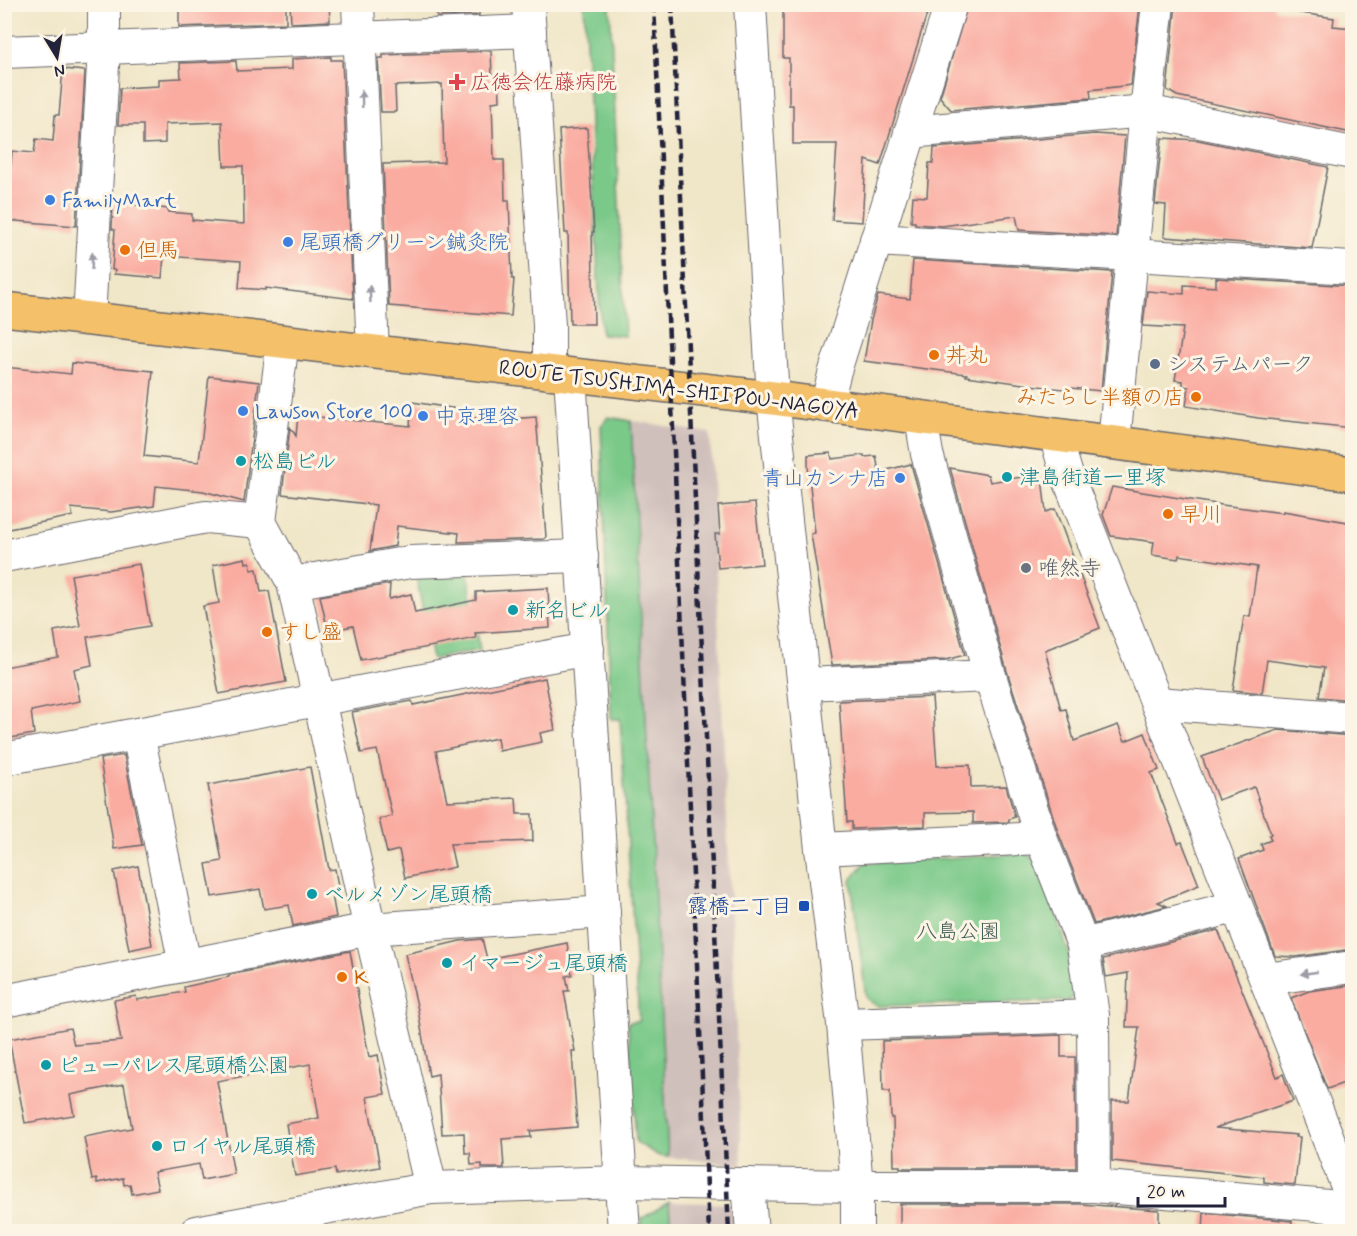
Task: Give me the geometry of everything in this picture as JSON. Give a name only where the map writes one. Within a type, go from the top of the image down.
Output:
[{"type":"main road","name":"ROUTE TSUSHIMA-SHIIPOU-NAGOYA","points":[[4,309],[773,398],[1353,474]]},
{"type":"street","points":[[88,319],[104,47],[104,4]]},
{"type":"street","points":[[358,4],[373,352]]},
{"type":"street","points":[[750,4],[773,398],[821,849],[843,1024],[857,1186],[857,1232]]},
{"type":"street","points":[[826,406],[951,4]]},
{"type":"street","points":[[1114,442],[1158,4]]},
{"type":"street","points":[[4,52],[359,39],[529,18],[549,325],[560,374],[582,556],[624,1232]]},
{"type":"street","points":[[910,132],[1146,111],[1353,153]]},
{"type":"street","points":[[876,240],[1353,268]]},
{"type":"street","points":[[283,341],[260,522],[293,583],[370,929],[431,1188]]},
{"type":"street","points":[[921,418],[927,454],[990,676],[1041,838],[1083,945],[1093,1016],[1094,1186]]},
{"type":"street","points":[[1055,435],[1066,472],[1235,908],[1346,1167],[1353,1199]]},
{"type":"street","points":[[4,556],[206,517],[260,522]]},
{"type":"street","points":[[293,583],[410,562],[582,556]]},
{"type":"street","points":[[4,759],[588,649]]},
{"type":"street","points":[[804,684],[990,676]]},
{"type":"street","points":[[1157,703],[1353,718]]},
{"type":"street","points":[[138,734],[185,965]]},
{"type":"street","points":[[821,849],[1041,838]]},
{"type":"street","points":[[1083,945],[1235,908]]},
{"type":"street","points":[[4,1001],[370,929],[604,912]]},
{"type":"street","points":[[1266,979],[1353,967]]},
{"type":"street","points":[[843,1024],[1093,1016]]},
{"type":"street","points":[[196,1232],[431,1188],[621,1182],[857,1186],[1094,1186],[1353,1208]]},
{"type":"street","points":[[748,1184],[752,1232]]},
{"type":"shaded area","points":[[608,417],[710,433],[742,1165],[659,1156],[636,1142],[628,1022],[639,1021],[620,719],[611,719],[601,426]]},
{"type":"shaded area","points":[[669,1202],[741,1204],[743,1231],[641,1231],[641,1219]]},
{"type":"green space","points":[[584,5],[610,5],[625,336],[601,334]]},
{"type":"green space","points":[[608,417],[631,421],[668,1157],[659,1156],[636,1142],[628,1022],[639,1021],[620,719],[611,719],[601,426]]},
{"type":"green space","points":[[467,568],[480,650],[432,659],[415,570]]},
{"type":"green space","name":"八島公園","points":[[1025,853],[1042,864],[1080,992],[1067,1001],[877,1006],[866,998],[851,880],[865,863]]},
{"type":"green space","points":[[669,1202],[671,1231],[641,1231],[641,1219]]},
{"type":"building","points":[[179,4],[286,4],[286,23],[179,27]]},
{"type":"building","points":[[290,4],[329,4],[330,21],[291,23]]},
{"type":"building","points":[[437,4],[479,4],[479,15],[437,17]]},
{"type":"building","points":[[930,4],[880,165],[866,160],[862,222],[832,220],[837,144],[793,144],[793,105],[789,105],[789,58],[783,58],[783,6]]},
{"type":"building","points":[[968,4],[1075,4],[1106,9],[1106,4],[1140,4],[1131,85],[1090,90],[1091,98],[951,110],[940,97]]},
{"type":"building","points":[[1176,4],[1275,4],[1274,9],[1334,18],[1333,26],[1353,28],[1353,105],[1347,132],[1177,96],[1167,90]]},
{"type":"building","points":[[491,51],[492,75],[499,75],[500,101],[492,102],[494,160],[504,160],[505,200],[509,200],[512,279],[514,279],[511,316],[389,306],[383,164],[444,162],[442,84],[395,86],[396,112],[381,112],[378,58],[383,58],[383,55]]},
{"type":"building","points":[[331,57],[331,60],[342,60],[353,299],[266,288],[266,290],[239,288],[241,261],[164,256],[162,278],[114,274],[115,270],[112,270],[115,230],[112,229],[113,202],[192,214],[192,220],[244,224],[243,166],[224,166],[222,122],[165,124],[165,143],[143,144],[143,125],[118,125],[120,88],[159,86],[159,79],[181,78],[180,63],[236,61],[237,71],[292,69],[292,59]]},
{"type":"building","points":[[63,69],[85,71],[76,226],[4,220],[4,163],[11,164],[12,151],[34,153],[36,139],[53,141],[55,115],[59,115]]},
{"type":"building","points":[[587,128],[594,232],[592,232],[594,324],[570,324],[568,233],[565,233],[559,130]]},
{"type":"building","points":[[1095,134],[1125,136],[1116,236],[1019,230],[1016,216],[942,226],[911,222],[913,196],[927,197],[929,163],[933,163],[934,148]]},
{"type":"building","points":[[1162,138],[1198,140],[1328,167],[1312,248],[1164,237],[1166,205],[1155,204]]},
{"type":"building","points":[[913,260],[1112,272],[1101,391],[1030,385],[966,376],[967,374],[864,361],[878,295],[910,299]]},
{"type":"building","points":[[1216,278],[1353,286],[1353,428],[1258,418],[1186,406],[1189,387],[1183,386],[1183,381],[1175,380],[1183,328],[1143,326],[1147,291],[1184,294],[1184,285],[1216,287]]},
{"type":"building","points":[[72,363],[153,371],[144,456],[199,462],[209,376],[259,382],[244,502],[203,491],[156,486],[154,506],[111,512],[71,508],[73,516],[4,530],[4,367],[71,374]]},
{"type":"building","points":[[412,402],[464,410],[463,417],[496,420],[536,417],[546,537],[544,539],[458,542],[459,533],[397,526],[395,546],[370,551],[376,505],[282,494],[290,427],[296,436],[298,415],[410,426]]},
{"type":"building","points":[[831,453],[832,459],[864,455],[864,457],[876,456],[879,472],[911,464],[965,655],[945,660],[832,665],[811,534],[815,533],[808,466],[808,455]]},
{"type":"building","points":[[950,468],[988,475],[990,482],[1028,476],[1029,480],[1042,478],[1046,512],[1055,509],[1100,628],[1045,650],[1061,710],[1066,709],[1074,741],[1118,725],[1125,741],[1145,733],[1159,770],[1151,773],[1178,843],[1182,842],[1199,885],[1158,902],[1167,906],[1094,924],[1058,832],[1007,671]]},
{"type":"building","points":[[1112,487],[1353,523],[1353,700],[1319,697],[1324,668],[1267,660],[1262,693],[1233,690],[1244,616],[1250,617],[1257,567],[1179,555],[1178,559],[1152,555],[1154,542],[1111,536],[1103,515]]},
{"type":"building","points":[[755,503],[762,564],[718,568],[715,534],[720,534],[718,506]]},
{"type":"building","points":[[245,558],[246,563],[250,562],[251,570],[257,569],[261,592],[269,591],[286,682],[219,694],[203,606],[219,603],[213,565]]},
{"type":"building","points":[[139,564],[150,626],[87,637],[92,665],[74,669],[80,701],[31,711],[34,734],[4,739],[4,667],[58,657],[54,631],[80,626],[71,575]]},
{"type":"building","points":[[390,584],[389,599],[411,594],[415,613],[476,600],[476,592],[548,588],[550,628],[475,633],[476,638],[361,660],[353,626],[328,631],[320,596]]},
{"type":"building","points":[[545,678],[555,730],[540,733],[542,742],[499,751],[497,738],[436,751],[447,801],[516,798],[517,814],[532,814],[533,841],[450,844],[455,867],[405,878],[399,850],[387,853],[379,819],[392,816],[377,750],[361,753],[352,712],[412,701],[413,705]]},
{"type":"building","points":[[932,697],[937,766],[970,765],[971,787],[1006,786],[1015,817],[1009,819],[1009,822],[973,823],[973,812],[925,813],[925,826],[852,829],[852,822],[847,822],[839,701]]},
{"type":"building","points":[[1278,730],[1353,736],[1353,949],[1296,957],[1275,956],[1239,859],[1263,850],[1261,844],[1271,840],[1269,835],[1271,834],[1254,787],[1218,800],[1202,757]]},
{"type":"building","points":[[124,755],[142,845],[114,849],[100,759]]},
{"type":"building","points":[[310,767],[329,870],[335,869],[339,893],[332,895],[336,917],[293,926],[289,905],[264,909],[260,889],[212,897],[206,864],[222,861],[208,785]]},
{"type":"building","points":[[138,866],[152,945],[129,950],[114,871]]},
{"type":"building","points":[[1218,930],[1277,1077],[1283,1074],[1293,1101],[1215,1128],[1300,1137],[1295,1185],[1264,1182],[1264,1177],[1112,1161],[1112,1101],[1129,1101],[1139,1027],[1126,1027],[1128,973],[1106,977],[1103,959]]},
{"type":"building","points":[[482,939],[487,959],[567,943],[572,975],[566,976],[569,991],[564,991],[575,1051],[572,1051],[577,1127],[530,1131],[531,1137],[502,1139],[504,1168],[482,1168],[482,1164],[471,1165],[470,1153],[465,1153],[464,1133],[442,1134],[438,1074],[429,1076],[418,1010],[405,954],[460,941]]},
{"type":"building","points":[[350,951],[369,1057],[378,1055],[385,1094],[367,1097],[380,1167],[336,1175],[335,1169],[295,1176],[286,1124],[319,1118],[310,1064],[217,1081],[234,1174],[202,1180],[199,1164],[154,1172],[158,1189],[132,1194],[130,1184],[124,1185],[123,1178],[97,1183],[97,1179],[92,1180],[84,1137],[132,1128],[124,1084],[70,1095],[74,1115],[25,1123],[9,1039],[70,1028],[74,1045],[121,1041],[114,1000],[136,996],[137,1000],[185,992],[184,987],[229,977],[229,975]]},
{"type":"building","points":[[1353,985],[1353,1080],[1327,1089],[1291,998],[1309,991]]},
{"type":"building","points":[[1061,1035],[1061,1057],[1075,1057],[1076,1168],[900,1168],[900,1166],[894,1166],[890,1091],[883,1091],[882,1041]]},
{"type":"building","points":[[900,1204],[1081,1204],[1159,1210],[1159,1232],[900,1232]]},
{"type":"building","points":[[1204,1213],[1292,1221],[1290,1232],[1203,1232]]},
{"type":"railway","points":[[654,4],[709,1232]]},
{"type":"railway","points":[[672,4],[729,1232]]},
{"type":"place","name":"広徳会佐藤病院","points":[[457,82]]},
{"type":"place","name":"FamilyMart","points":[[50,200]]},
{"type":"place","name":"尾頭橋グリーン鍼灸院","points":[[288,242]]},
{"type":"place","name":"但馬","points":[[125,250]]},
{"type":"place","name":"丼丸","points":[[934,355]]},
{"type":"place","name":"システムパーク","points":[[1155,364]]},
{"type":"place","name":"みたらし半額の店","points":[[1196,397]]},
{"type":"place","name":"Lawson Store 100","points":[[243,411]]},
{"type":"place","name":"中京理容","points":[[423,416]]},
{"type":"place","name":"松島ビル","points":[[241,461]]},
{"type":"place","name":"津島街道一里塚","points":[[1007,477]]},
{"type":"place","name":"青山カンナ店","points":[[900,478]]},
{"type":"place","name":"早川","points":[[1168,514]]},
{"type":"place","name":"唯然寺","points":[[1026,568]]},
{"type":"place","name":"新名ビル","points":[[513,610]]},
{"type":"place","name":"すし盛","points":[[267,632]]},
{"type":"place","name":"ベルメゾン尾頭橋","points":[[312,894]]},
{"type":"place","name":"露橋二丁目","points":[[804,906]]},
{"type":"place","name":"イマージュ尾頭橋","points":[[447,963]]},
{"type":"place","name":"K","points":[[342,977]]},
{"type":"place","name":"ピューパレス尾頭橋公園","points":[[46,1065]]},
{"type":"place","name":"ロイヤル尾頭橋","points":[[157,1146]]}]
